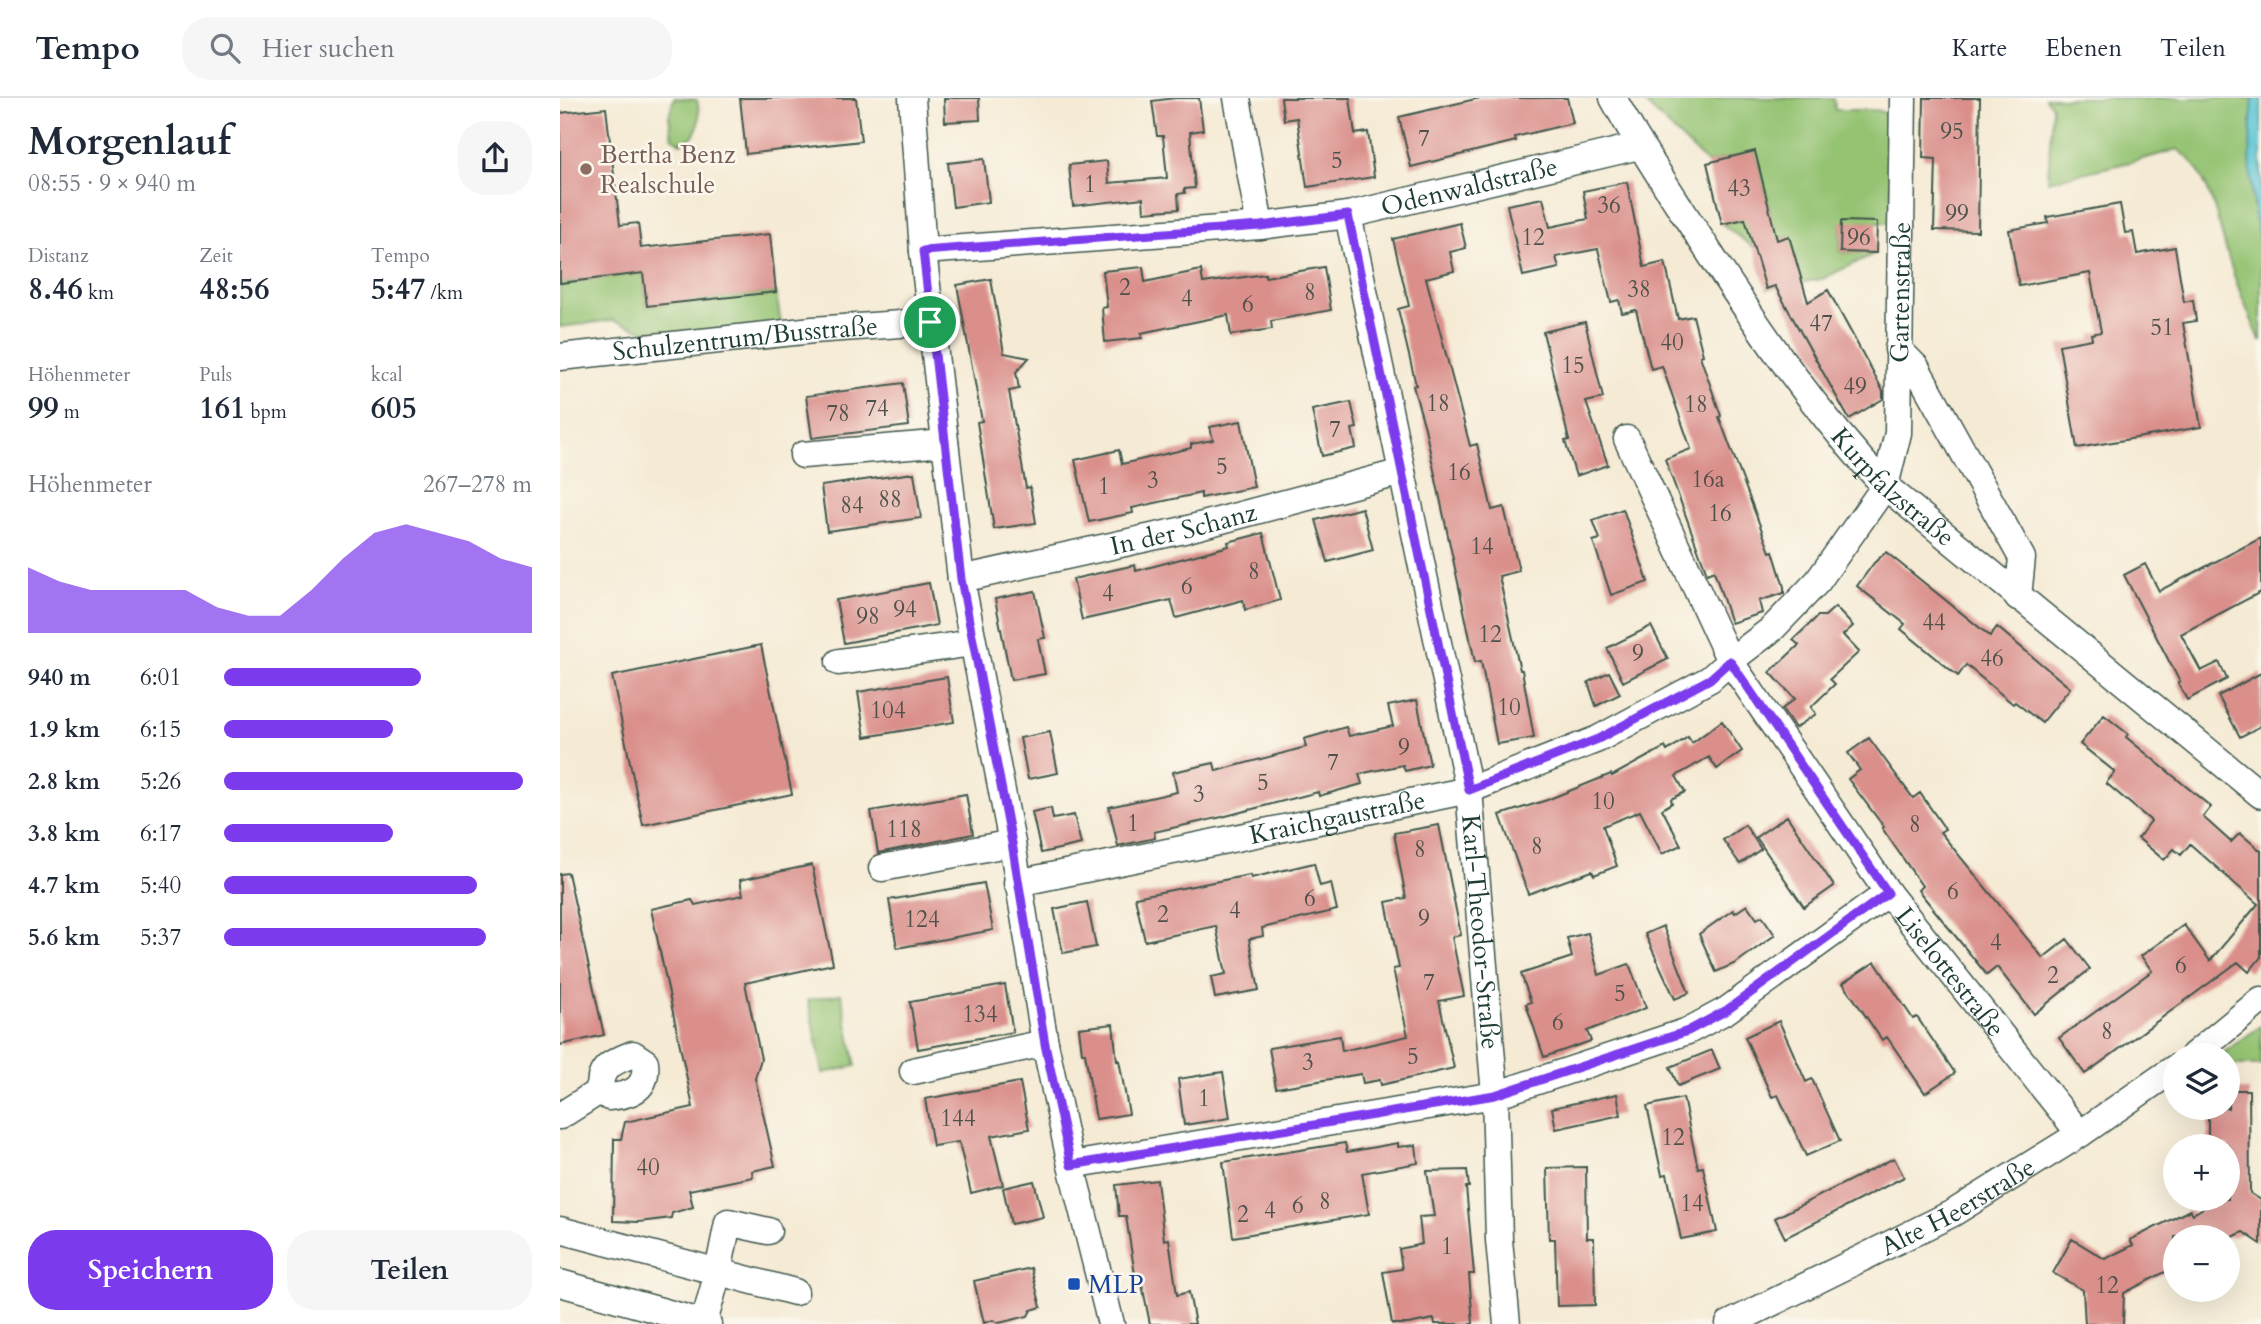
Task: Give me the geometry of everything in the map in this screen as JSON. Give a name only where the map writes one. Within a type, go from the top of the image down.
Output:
[{"type":"street","points":[[912,98],[930,322],[961,579],[1012,843],[1045,1044],[1071,1165],[1111,1324]]},
{"type":"street","points":[[1237,98],[1260,226]]},
{"type":"street","name":"Kurpfalzstraße","points":[[1613,98],[1639,146],[1761,332],[1853,452],[1885,486],[2261,795]]},
{"type":"street","name":"Gartenstraße","points":[[1885,486],[1898,433],[1903,98]]},
{"type":"street","name":"Odenwaldstraße","points":[[923,251],[1260,226],[1348,215],[1639,146]]},
{"type":"street","name":"Karl-Theodor-Straße","points":[[1348,215],[1469,790],[1495,1095],[1499,1240],[1507,1324]]},
{"type":"street","name":"Schulzentrum/Busstraße","points":[[560,357],[786,333],[930,322]]},
{"type":"street","points":[[1898,349],[1916,367],[2022,558],[2018,597]]},
{"type":"street","name":"Liselottestraße","points":[[1627,439],[1730,661],[1888,893],[2080,1134]]},
{"type":"street","points":[[803,455],[945,443]]},
{"type":"street","name":"In der Schanz","points":[[961,579],[1184,530],[1402,472]]},
{"type":"street","name":"Kraichgaustraße","points":[[1017,883],[1469,790],[1598,739],[1710,679],[1772,629],[1818,581],[1885,486]]},
{"type":"street","points":[[839,662],[973,643]]},
{"type":"street","points":[[882,868],[1012,843]]},
{"type":"street","points":[[1071,1165],[1495,1095],[1688,1031],[1727,1010],[1888,893]]},
{"type":"street","points":[[2209,1043],[2261,1000]]},
{"type":"street","points":[[913,1071],[1045,1044]]},
{"type":"street","name":"Alte Heerstraße","points":[[1729,1324],[1953,1213],[2080,1134],[2163,1076]]},
{"type":"street","points":[[560,1116],[601,1090]]},
{"type":"street","points":[[560,1283],[706,1323],[728,1222],[768,1231]]},
{"type":"street","points":[[560,1230],[795,1292]]},
{"type":"green space","points":[[674,98],[697,100],[698,107],[699,120],[695,132],[687,141],[680,143],[672,137],[669,116]]},
{"type":"green space","points":[[1672,98],[1834,98],[1835,110],[1877,110],[1889,115],[1892,223],[1841,222],[1840,252],[1876,253],[1822,279],[1766,289],[1801,279],[1788,236],[1753,247],[1722,224],[1770,212],[1755,152],[1707,163],[1646,104]]},
{"type":"green space","points":[[2045,98],[2253,98],[2253,206],[2261,247],[2261,342],[2234,276],[2206,185],[2189,159],[2177,149],[2048,181],[2052,106]]},
{"type":"green space","points":[[643,273],[647,306],[776,292],[781,324],[662,337],[613,320],[560,327],[560,283]]},
{"type":"green space","points":[[841,994],[856,1066],[823,1073],[808,1000]]},
{"type":"green space","points":[[2261,1026],[2261,1065],[2240,1065],[2240,1043],[2237,1043]]},
{"type":"water","points":[[2253,98],[2261,98],[2261,247],[2254,211],[2251,173]]},
{"type":"building","points":[[740,98],[856,98],[861,141],[746,154]]},
{"type":"building","points":[[944,98],[979,98],[980,120],[945,122]]},
{"type":"building","points":[[1199,98],[1203,130],[1190,132],[1195,188],[1184,189],[1185,193],[1178,194],[1179,209],[1144,212],[1143,198],[1073,206],[1069,165],[1107,161],[1109,183],[1167,178],[1163,136],[1157,136],[1152,101]]},
{"type":"building","points":[[1281,98],[1350,98],[1355,134],[1368,132],[1374,177],[1307,187],[1297,118],[1284,120]]},
{"type":"building","points":[[1480,98],[1567,98],[1573,123],[1515,137],[1516,141],[1411,167],[1399,117]]},
{"type":"building","points":[[1924,98],[1980,98],[1978,231],[1934,230],[1936,159],[1923,158]]},
{"type":"building","points":[[606,108],[620,225],[638,223],[641,248],[770,234],[776,292],[647,306],[643,273],[560,283],[560,113]]},
{"type":"building","points":[[1755,151],[1777,240],[1789,236],[1808,302],[1828,290],[1883,391],[1883,399],[1849,419],[1775,286],[1766,289],[1745,219],[1722,224],[1707,163]]},
{"type":"building","points":[[984,159],[989,202],[953,207],[948,163]]},
{"type":"building","points":[[1627,182],[1644,267],[1665,262],[1678,319],[1693,316],[1703,355],[1700,356],[1721,416],[1719,417],[1770,552],[1773,551],[1784,587],[1784,593],[1759,601],[1762,613],[1731,623],[1714,571],[1707,574],[1665,459],[1691,449],[1662,366],[1651,369],[1636,310],[1622,313],[1619,300],[1611,302],[1598,249],[1556,257],[1559,268],[1523,276],[1507,205],[1543,198],[1550,227],[1588,219],[1583,191]]},
{"type":"building","points":[[2120,204],[2125,233],[2133,232],[2137,254],[2175,247],[2184,302],[2193,300],[2196,321],[2183,323],[2201,427],[2077,448],[2059,345],[2092,339],[2091,334],[2101,332],[2090,273],[2019,286],[2009,230],[2048,223],[2047,217]]},
{"type":"building","points":[[1841,221],[1877,222],[1876,253],[1840,252]]},
{"type":"building","points":[[1460,223],[1466,248],[1450,252],[1454,271],[1426,278],[1470,446],[1477,444],[1492,510],[1504,507],[1519,571],[1499,576],[1522,670],[1534,738],[1497,744],[1481,661],[1475,662],[1425,428],[1413,386],[1416,385],[1398,309],[1409,306],[1393,239]]},
{"type":"building","points":[[1143,267],[1145,282],[1201,270],[1203,283],[1265,274],[1265,277],[1324,267],[1331,310],[1271,321],[1272,329],[1231,335],[1228,315],[1141,333],[1142,338],[1105,342],[1102,308],[1107,307],[1103,271]]},
{"type":"building","points":[[991,279],[1004,353],[1029,358],[1016,372],[1019,389],[1009,391],[1026,488],[1030,487],[1036,523],[994,529],[977,422],[982,421],[957,285]]},
{"type":"building","points":[[1585,322],[1603,398],[1586,402],[1608,465],[1576,476],[1565,441],[1569,440],[1543,332]]},
{"type":"building","points":[[903,383],[909,426],[812,438],[806,396]]},
{"type":"building","points":[[1351,402],[1357,428],[1352,429],[1356,448],[1322,456],[1312,410]]},
{"type":"building","points":[[1241,421],[1254,487],[1201,498],[1201,493],[1132,508],[1133,513],[1089,522],[1075,460],[1119,450],[1122,464],[1191,448],[1191,444],[1213,440],[1210,427]]},
{"type":"building","points":[[914,473],[921,518],[827,531],[821,486]]},
{"type":"building","points":[[1362,508],[1373,550],[1328,562],[1316,520]]},
{"type":"building","points":[[1623,509],[1648,582],[1611,595],[1593,541],[1600,539],[1593,520]]},
{"type":"building","points":[[1263,533],[1280,600],[1245,610],[1243,600],[1176,618],[1171,600],[1082,620],[1073,579],[1135,565],[1136,571],[1229,546],[1228,542]]},
{"type":"building","points":[[2261,538],[2261,592],[2181,634],[2201,671],[2219,662],[2227,679],[2187,700],[2124,575],[2145,564],[2159,591]]},
{"type":"building","points":[[1886,552],[1990,636],[1997,627],[2070,688],[2042,723],[2015,702],[2013,704],[1966,665],[1958,676],[1901,629],[1905,624],[1857,586]]},
{"type":"building","points":[[929,583],[937,625],[844,643],[836,600]]},
{"type":"building","points":[[1035,591],[1045,638],[1038,639],[1045,674],[1011,680],[995,599]]},
{"type":"building","points":[[1835,607],[1853,626],[1843,635],[1859,652],[1830,679],[1835,684],[1811,707],[1816,714],[1795,728],[1782,709],[1795,699],[1770,672],[1799,645],[1793,640],[1818,616],[1825,616]]},
{"type":"building","points":[[1651,626],[1668,659],[1623,682],[1607,648]]},
{"type":"building","points":[[761,645],[792,794],[643,825],[612,676]]},
{"type":"building","points":[[1609,672],[1620,694],[1596,706],[1588,682]]},
{"type":"building","points":[[2261,673],[2261,726],[2240,737],[2218,696]]},
{"type":"building","points":[[947,677],[954,722],[865,737],[858,692]]},
{"type":"building","points":[[1417,700],[1430,765],[1405,771],[1403,765],[1359,774],[1362,784],[1154,832],[1155,838],[1118,846],[1109,807],[1177,792],[1173,772],[1214,763],[1216,771],[1306,747],[1304,739],[1346,727],[1349,736],[1393,726],[1388,706]]},
{"type":"building","points":[[2104,715],[2128,734],[2126,737],[2211,807],[2203,817],[2231,842],[2240,833],[2261,851],[2261,957],[2249,972],[2238,962],[2085,1074],[2059,1038],[2152,971],[2141,956],[2184,925],[2210,961],[2258,904],[2190,844],[2181,855],[2174,849],[2164,860],[2138,838],[2151,821],[2106,783],[2115,772],[2080,744]]},
{"type":"building","points":[[1722,721],[1742,751],[1717,769],[1709,757],[1676,776],[1685,792],[1671,799],[1672,803],[1662,809],[1681,845],[1662,854],[1640,811],[1603,826],[1617,866],[1594,875],[1592,871],[1528,894],[1500,815],[1547,800],[1611,774],[1612,776],[1665,747],[1667,751],[1688,737],[1692,743]]},
{"type":"building","points":[[1050,732],[1058,773],[1028,779],[1020,738]]},
{"type":"building","points":[[1869,738],[1913,798],[1920,793],[1945,829],[1940,832],[2043,958],[2067,939],[2090,969],[2034,1014],[1997,967],[1987,975],[1918,890],[1922,886],[1882,828],[1884,827],[1848,779],[1860,770],[1848,753]]},
{"type":"building","points":[[966,794],[973,834],[878,853],[871,811]]},
{"type":"building","points":[[1051,808],[1053,819],[1074,815],[1081,844],[1041,853],[1032,812]]},
{"type":"building","points":[[1787,816],[1834,886],[1804,907],[1756,837]]},
{"type":"building","points":[[1439,825],[1461,935],[1452,937],[1464,996],[1439,1001],[1454,1068],[1381,1085],[1380,1080],[1363,1083],[1361,1074],[1276,1088],[1269,1048],[1340,1036],[1342,1051],[1408,1036],[1393,969],[1399,968],[1386,902],[1406,898],[1394,833]]},
{"type":"building","points":[[1745,825],[1761,849],[1740,864],[1723,840]]},
{"type":"building","points":[[1314,863],[1320,886],[1331,883],[1337,910],[1262,928],[1263,936],[1249,939],[1259,990],[1215,998],[1211,977],[1226,974],[1216,926],[1145,941],[1135,897],[1250,875],[1251,878]]},
{"type":"building","points":[[812,865],[833,964],[745,983],[761,1059],[755,1078],[775,1166],[752,1171],[753,1177],[689,1190],[693,1207],[672,1213],[671,1218],[639,1222],[613,1221],[614,1139],[621,1139],[625,1122],[693,1107],[651,909],[692,900],[695,905],[743,895],[740,880]]},
{"type":"building","points":[[568,873],[604,1035],[560,1045],[560,874]]},
{"type":"building","points":[[984,883],[993,930],[897,948],[889,900]]},
{"type":"building","points":[[1087,902],[1096,947],[1063,953],[1054,909]]},
{"type":"building","points":[[1747,905],[1757,919],[1762,916],[1775,935],[1736,963],[1716,972],[1699,934],[1733,910],[1735,913]]},
{"type":"building","points":[[1663,926],[1689,993],[1675,999],[1645,934]]},
{"type":"building","points":[[1588,933],[1599,975],[1629,964],[1646,1008],[1587,1031],[1591,1041],[1544,1057],[1526,1004],[1531,1002],[1521,974],[1572,957],[1567,938]]},
{"type":"building","points":[[1875,962],[1913,1019],[1917,1017],[1955,1073],[1925,1093],[1887,1037],[1882,1040],[1843,983]]},
{"type":"building","points":[[1005,985],[1013,1032],[918,1049],[910,1002]]},
{"type":"building","points":[[1779,1021],[1806,1082],[1812,1079],[1840,1141],[1806,1156],[1778,1095],[1772,1097],[1745,1037]]},
{"type":"building","points":[[1113,1024],[1117,1061],[1119,1060],[1129,1114],[1096,1119],[1079,1028]]},
{"type":"building","points":[[1712,1050],[1720,1069],[1678,1086],[1670,1067]]},
{"type":"building","points":[[1223,1072],[1230,1118],[1184,1125],[1178,1079]]},
{"type":"building","points":[[1020,1082],[1029,1129],[991,1136],[1003,1185],[971,1193],[959,1142],[933,1146],[925,1099]]},
{"type":"building","points":[[2240,1090],[2249,1090],[2250,1193],[2261,1200],[2261,1244],[2243,1232],[2240,1234],[2240,1225],[2163,1225],[2163,1273],[2124,1293],[2123,1324],[2085,1324],[2083,1290],[2053,1273],[2072,1239],[2105,1259],[2133,1245],[2130,1240],[2188,1211],[2193,1214],[2198,1211],[2240,1211],[2240,1134],[2208,1134],[2208,1120],[2240,1120]]},
{"type":"building","points":[[1617,1094],[1621,1115],[1556,1129],[1552,1108]]},
{"type":"building","points":[[1683,1098],[1698,1168],[1703,1167],[1717,1232],[1681,1239],[1667,1174],[1662,1175],[1647,1106]]},
{"type":"building","points":[[1345,1143],[1347,1152],[1398,1143],[1398,1147],[1416,1145],[1418,1163],[1362,1173],[1369,1214],[1233,1237],[1223,1162]]},
{"type":"building","points":[[1894,1158],[1904,1177],[1785,1238],[1775,1218]]},
{"type":"building","points":[[1586,1167],[1587,1238],[1594,1238],[1595,1305],[1557,1306],[1555,1239],[1549,1239],[1547,1168]]},
{"type":"building","points":[[1467,1170],[1469,1187],[1466,1187],[1474,1274],[1469,1274],[1473,1324],[1435,1324],[1434,1319],[1392,1324],[1383,1272],[1402,1269],[1399,1249],[1422,1244],[1419,1217],[1434,1216],[1427,1171]]},
{"type":"building","points":[[1157,1180],[1164,1240],[1169,1239],[1177,1295],[1189,1292],[1195,1324],[1150,1324],[1140,1274],[1135,1275],[1126,1216],[1119,1216],[1116,1185]]},
{"type":"building","points":[[1034,1181],[1043,1217],[1011,1224],[1003,1188]]},
{"type":"building","points":[[1031,1268],[1041,1307],[1031,1310],[1028,1316],[999,1323],[993,1320],[984,1323],[974,1281]]},
{"type":"place","name":"Bertha Benz Realschule","points":[[586,169]]},
{"type":"place","name":"MLP","points":[[1074,1284]]},
{"type":"route","points":[[1348,215],[1469,790],[1598,739],[1710,679],[1730,661],[1888,893],[1727,1010],[1688,1031],[1495,1095],[1071,1165],[1045,1044],[1012,843],[961,579],[930,322],[923,251],[1260,226],[1348,215]]}]
